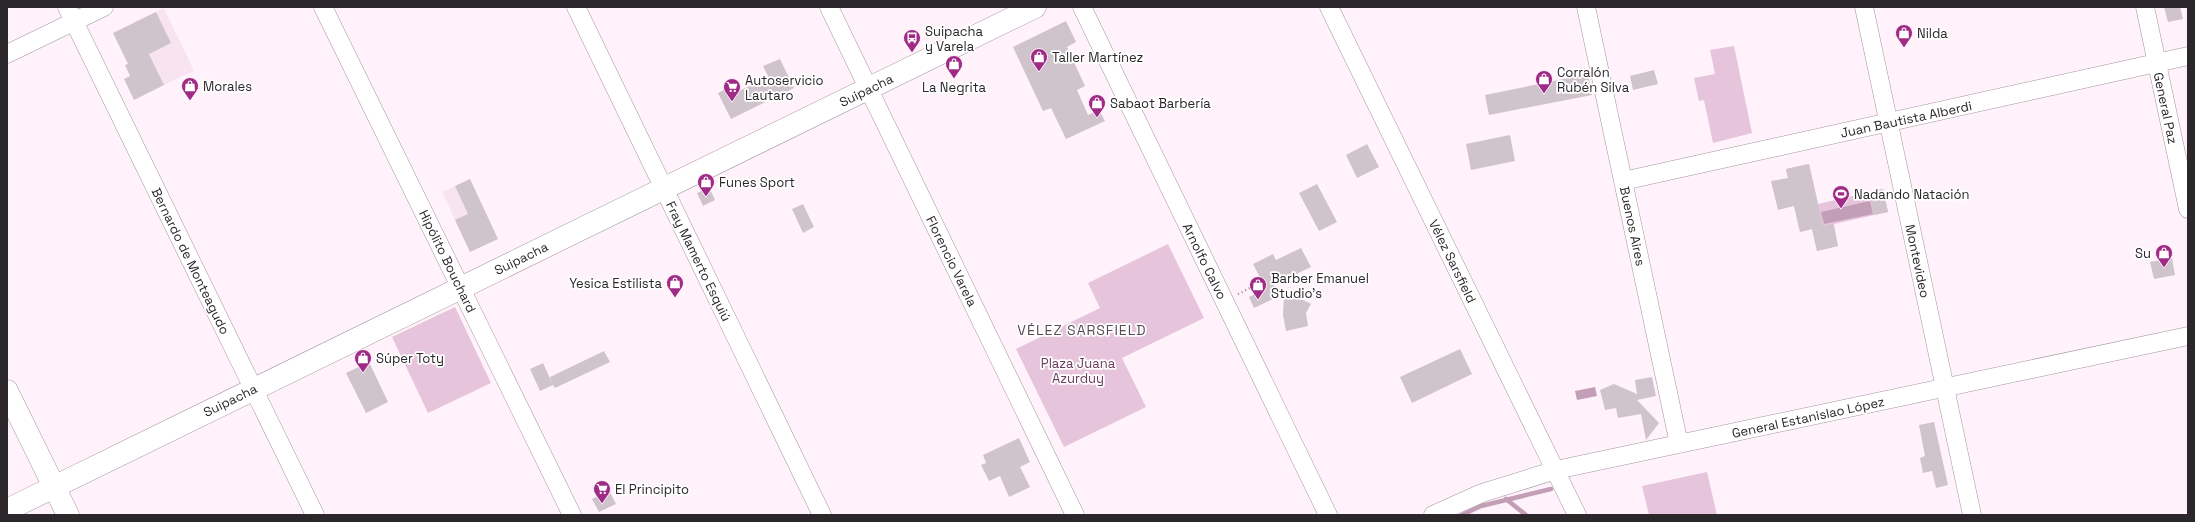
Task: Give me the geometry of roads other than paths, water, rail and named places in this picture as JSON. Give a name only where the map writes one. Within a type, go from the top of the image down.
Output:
[{"type":"main road","name":"Suipacha","points":[[7,510],[461,286],[1036,7]]},
{"type":"main road","points":[[7,391],[68,515]]},
{"type":"street","points":[[7,54],[71,14],[104,7]]},
{"type":"street","name":"Hipólito Bouchard","points":[[323,7],[572,515]]},
{"type":"street","name":"Fray Mamerto Esquiú","points":[[576,7],[822,515]]},
{"type":"street","name":"Florencio Varela","points":[[829,7],[1075,515]]},
{"type":"street","name":"Arnolfo Calvo","points":[[1082,7],[1328,515]]},
{"type":"street","name":"Vélez Sarsfield","points":[[1329,7],[1577,515]]},
{"type":"street","name":"Buenos Aires","points":[[1586,7],[1679,444]]},
{"type":"street","name":"Montevideo","points":[[1864,7],[1972,515]]},
{"type":"street","name":"General Paz","points":[[2145,7],[2188,209]]},
{"type":"street","name":"Bernardo de Monteagudo","points":[[71,14],[315,515]]},
{"type":"street","name":"Juan Bautista Alberdi","points":[[1623,181],[2188,56]]},
{"type":"street","name":"General Estanislao López","points":[[1433,515],[1482,493],[1556,470],[2188,336]]},
{"type":"waterway","points":[[1462,515],[1481,506],[1551,489]]},
{"type":"waterway","points":[[1506,499],[1526,515]]},
{"type":"place","name":"Nilda","points":[[1904,48]]},
{"type":"place","name":"Suipacha y Varela","points":[[912,53]]},
{"type":"place","name":"Taller Martínez","points":[[1039,72]]},
{"type":"place","name":"La Negrita","points":[[954,79]]},
{"type":"place","name":"Corralón Rubén Silva","points":[[1544,94]]},
{"type":"place","name":"Morales","points":[[190,101]]},
{"type":"place","name":"Autoservicio Lautaro","points":[[732,102]]},
{"type":"place","name":"Sabaot Barbería","points":[[1097,118]]},
{"type":"place","name":"Funes Sport","points":[[706,197]]},
{"type":"place","name":"Nadando Natación","points":[[1841,209]]},
{"type":"place","name":"Su","points":[[2164,268]]},
{"type":"place","name":"Yesica Estilista","points":[[675,298]]},
{"type":"place","name":"Barber Emanuel Studio's","points":[[1258,300]]},
{"type":"place","name":"Súper Toty","points":[[363,373]]},
{"type":"place","name":"El Principito","points":[[602,504]]},
{"type":"district","name":"VÉLEZ SARSFIELD","points":[[1082,330]]},
{"type":"park label","name":"Plaza Juana Azurduy","points":[[1078,370]]}]
